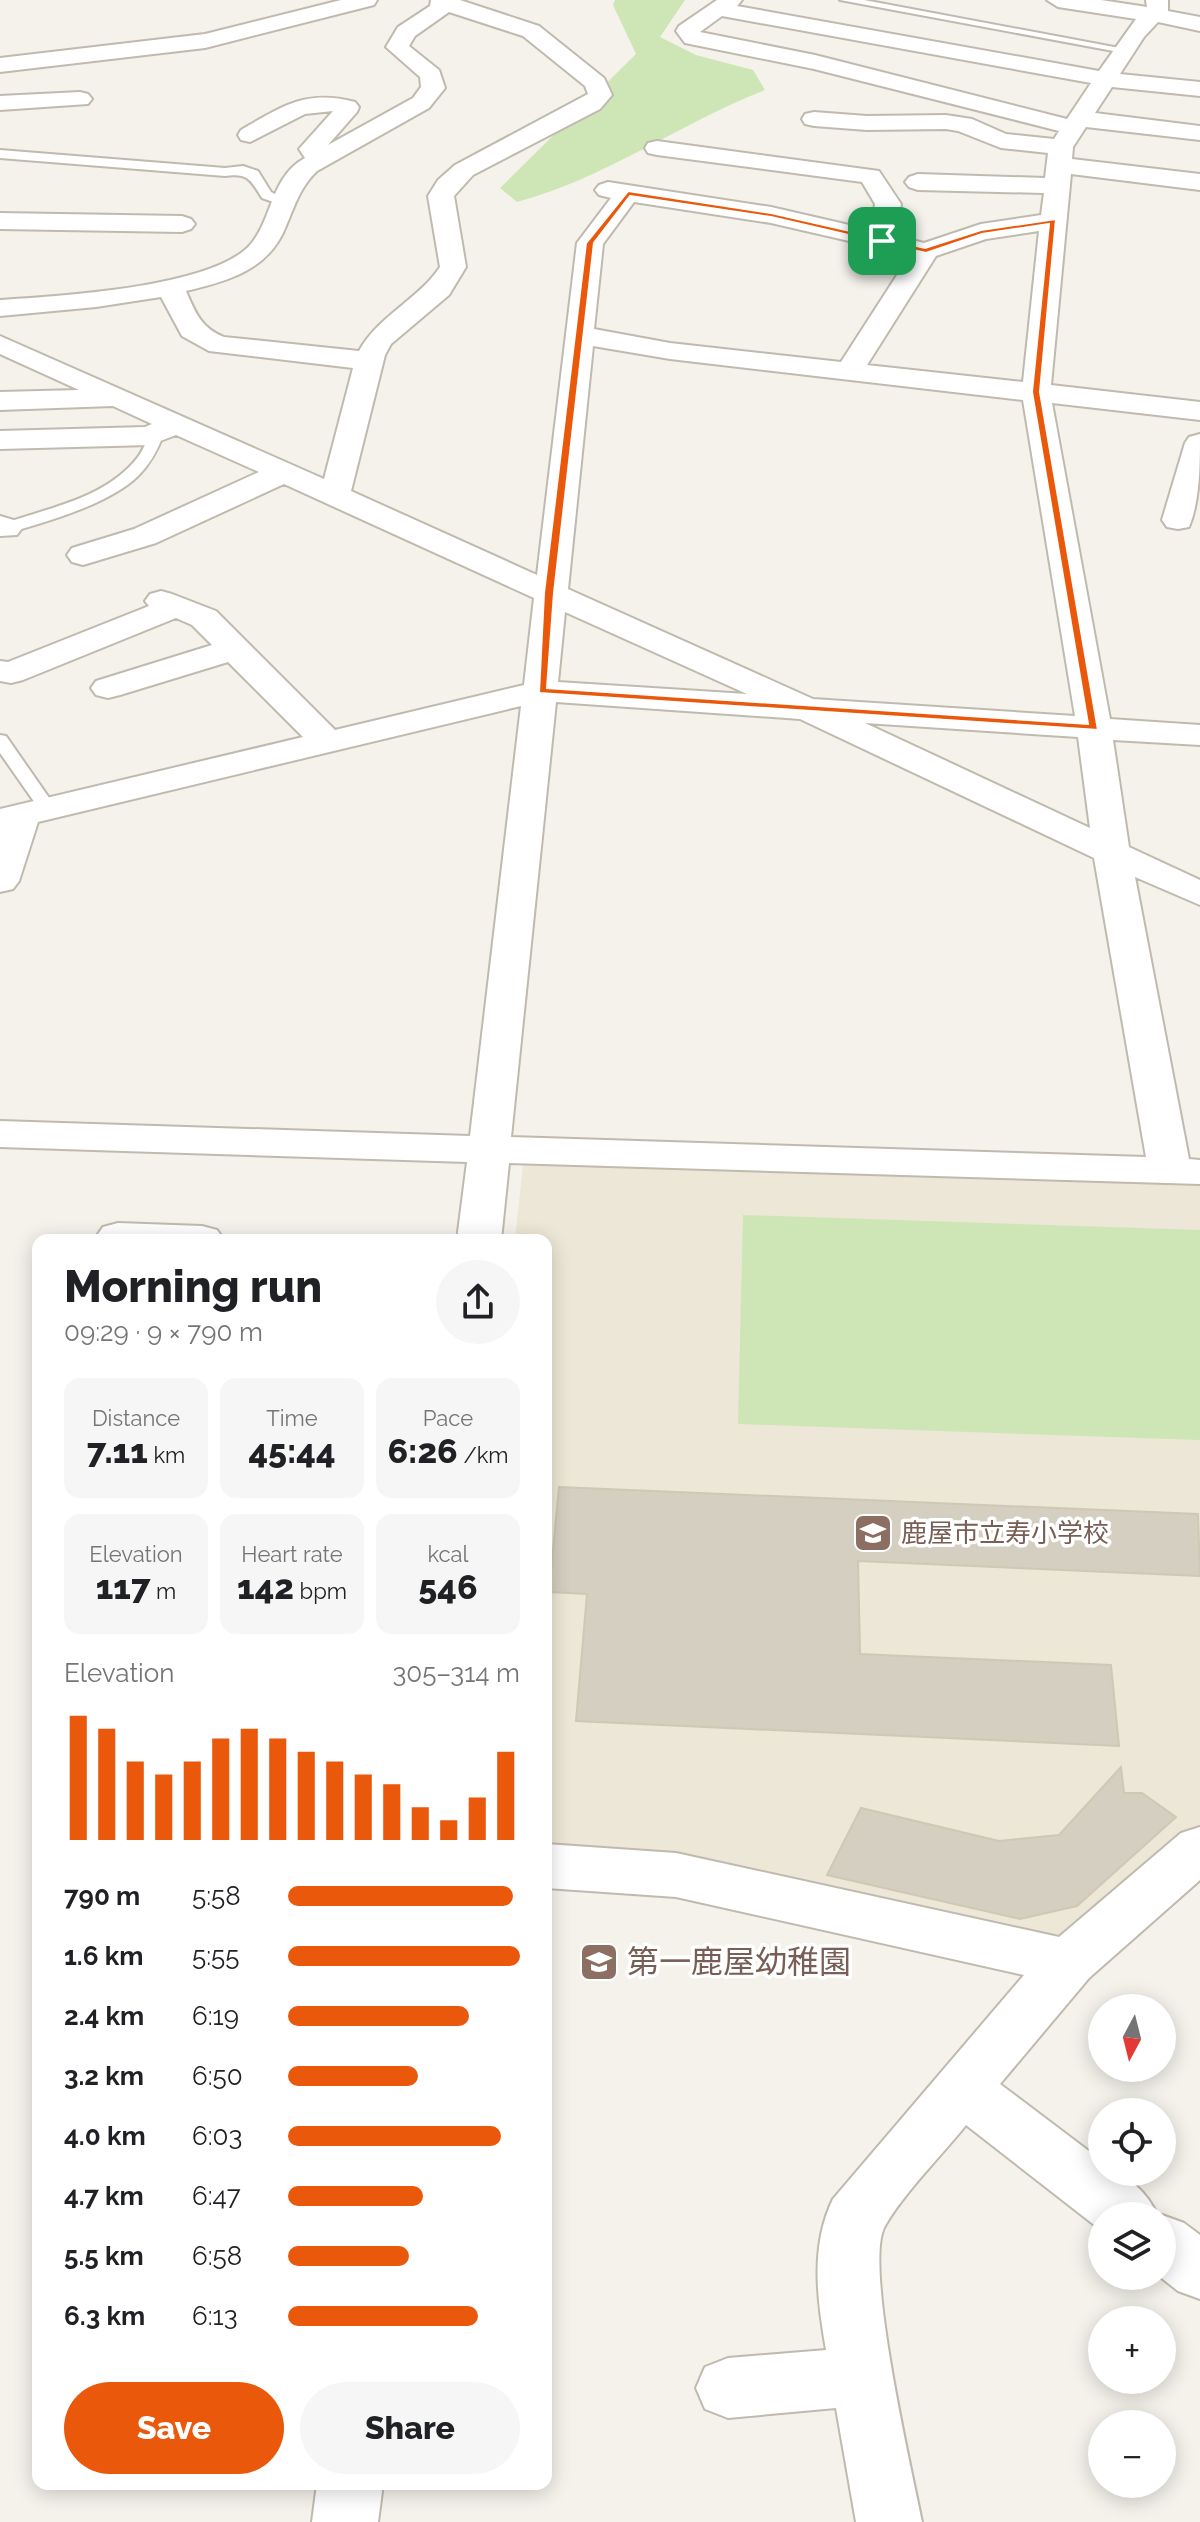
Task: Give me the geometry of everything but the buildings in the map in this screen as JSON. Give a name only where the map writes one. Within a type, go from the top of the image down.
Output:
[{"type":"street","points":[[0,65],[205,41],[366,0]]},
{"type":"street","points":[[1058,0],[1156,7],[1200,24]]},
{"type":"street","points":[[0,308],[74,302],[170,286],[230,268],[255,255],[267,239],[292,179],[319,160],[421,103],[433,88],[431,75],[397,47],[406,32],[440,9],[442,2],[531,31],[596,83],[600,95],[592,104],[464,170],[447,185],[441,196],[453,267],[439,289],[379,340],[369,361],[334,497]]},
{"type":"street","points":[[1066,149],[907,83],[693,38],[687,31],[725,4],[1106,79],[1200,89]]},
{"type":"street","points":[[0,1134],[1185,1172],[1112,854],[1094,728],[1036,392],[1053,221],[1066,149],[1124,50],[1156,7]]},
{"type":"street","points":[[0,103],[80,99]]},
{"type":"street","points":[[250,135],[305,104],[322,102],[347,107],[311,149],[319,160]]},
{"type":"street","points":[[814,119],[887,129],[946,122],[963,124],[1001,141],[1066,149],[1200,182]]},
{"type":"street","points":[[918,182],[1066,149],[1200,133]]},
{"type":"street","points":[[657,148],[870,176],[888,204],[882,241]]},
{"type":"street","points":[[480,1234],[590,243],[618,192],[771,215],[926,251],[981,232],[1053,221]]},
{"type":"street","points":[[0,221],[182,224]]},
{"type":"street","points":[[106,248],[121,223]]},
{"type":"street","points":[[849,371],[926,251]]},
{"type":"street","points":[[170,286],[190,329],[201,339],[219,345],[369,361]]},
{"type":"street","points":[[579,335],[670,351],[1200,411]]},
{"type":"street","points":[[0,344],[120,397],[167,428],[283,473],[803,707],[1200,894]]},
{"type":"street","points":[[330,387],[361,391]]},
{"type":"street","points":[[0,401],[120,397]]},
{"type":"street","points":[[0,440],[150,436],[167,428]]},
{"type":"street","points":[[1178,520],[1200,443]]},
{"type":"street","points":[[83,555],[145,536],[283,473]]},
{"type":"street","points":[[0,671],[11,673],[168,604],[204,618],[327,742]]},
{"type":"street","points":[[108,688],[234,649]]},
{"type":"street","points":[[0,881],[23,815],[542,691],[1200,735]]},
{"type":"street","points":[[889,2522],[861,2376],[847,2261],[854,2218],[1069,1962],[1200,1848]]},
{"type":"street","points":[[552,1866],[676,1875],[1069,1962]]},
{"type":"street","points":[[961,2088],[1110,2202]]},
{"type":"street","points":[[1176,2253],[1200,2271]]},
{"type":"street","points":[[728,2388],[861,2376]]},
{"type":"street","points":[[345,2522],[349,2490]]},
{"type":"lane","points":[[846,0],[1124,50]]},
{"type":"lane","points":[[0,154],[225,172],[243,170],[254,174],[266,195],[282,201]]},
{"type":"lane","points":[[2,528],[103,492],[132,476],[167,428]]},
{"type":"lane","points":[[0,740],[23,815]]},
{"type":"shaded area","name":"鹿屋市立寿小学校","points":[[524,1156],[1200,1179],[1200,1826],[1080,1935],[1029,1943],[552,1849],[552,1234],[516,1234]]},
{"type":"green space","points":[[615,0],[685,0],[660,37],[696,55],[753,70],[765,90],[582,179],[517,202],[500,188],[636,54],[613,5]]},
{"type":"green space","points":[[743,1215],[1200,1230],[1200,1440],[738,1424]]},
{"type":"place","name":"鹿屋市立寿小学校","points":[[873,1533]]},
{"type":"place","name":"第一鹿屋幼稚園","points":[[599,1962]]},
{"type":"route","points":[[628,193],[771,215],[882,241],[926,251],[981,232],[1053,221],[1036,392],[1094,728],[542,691],[549,593],[590,243],[628,193]]}]
